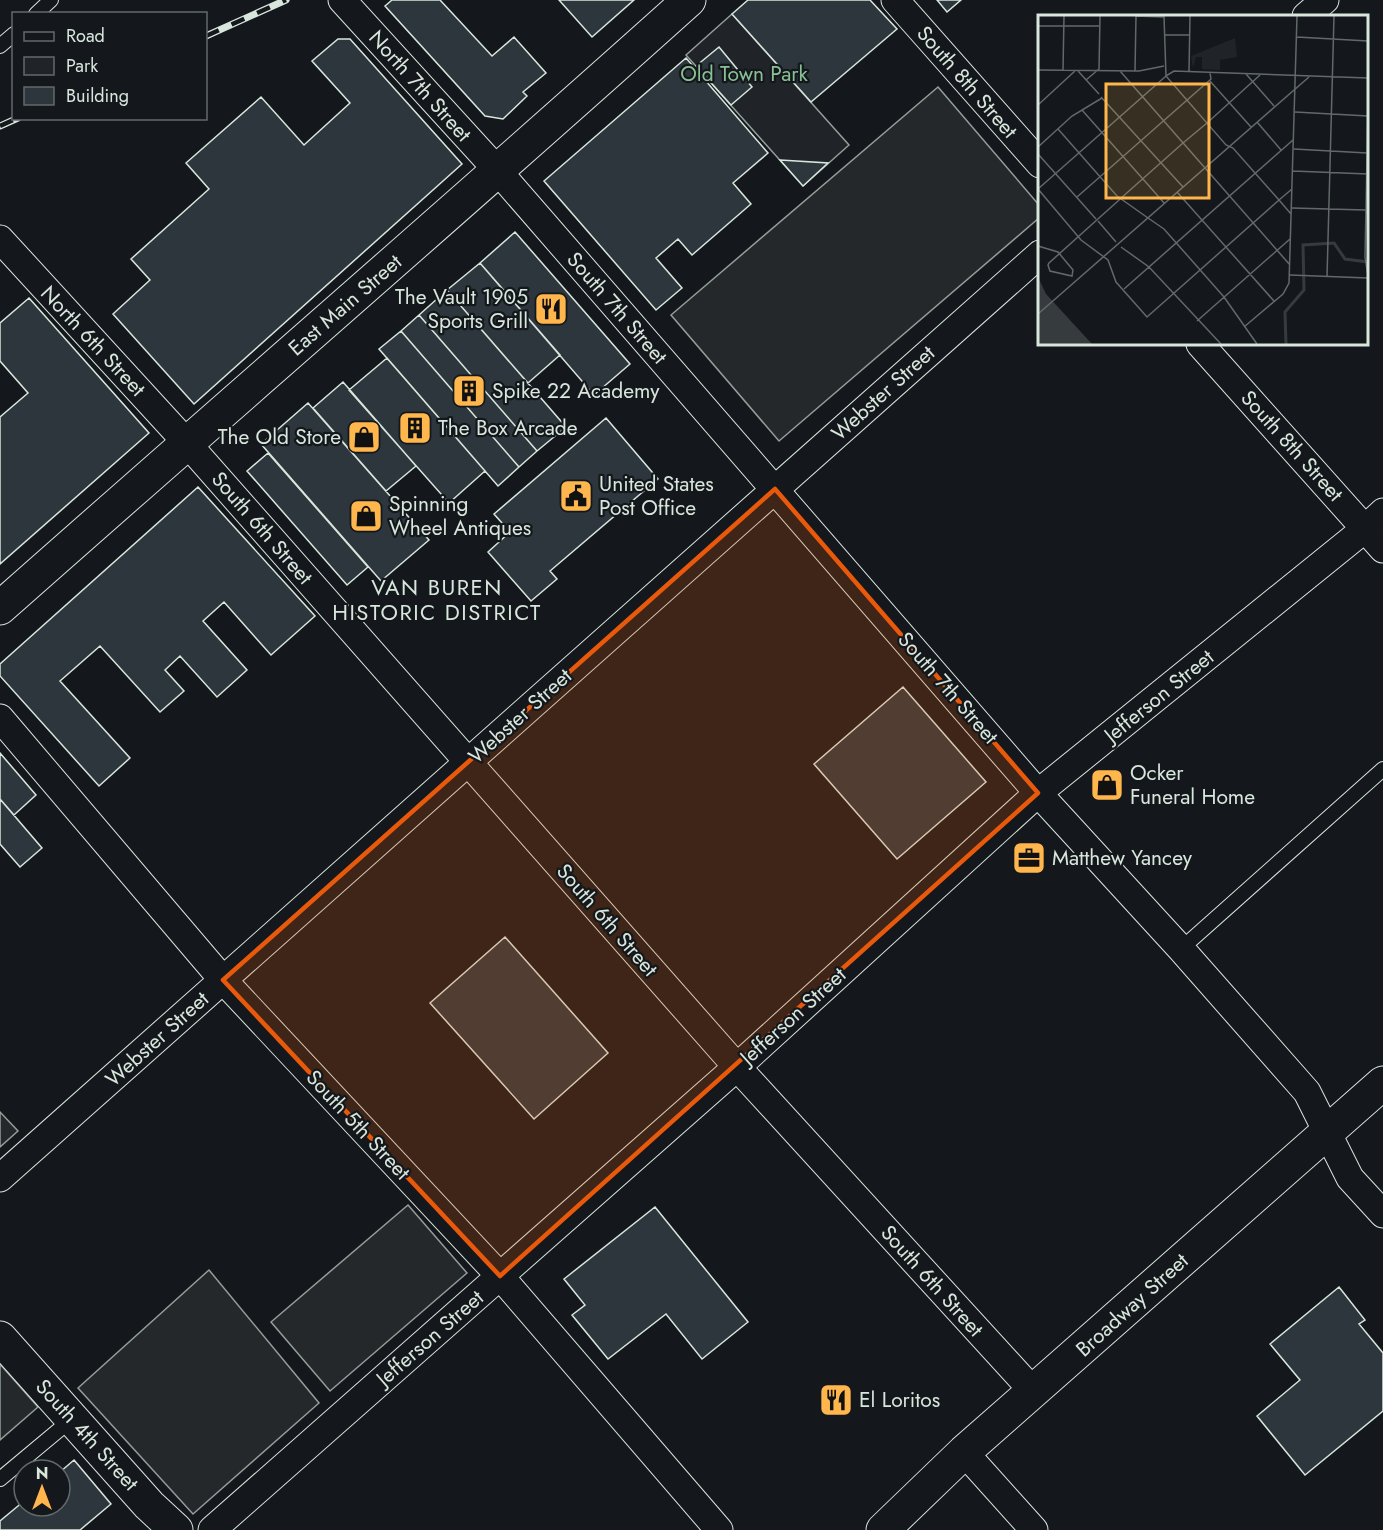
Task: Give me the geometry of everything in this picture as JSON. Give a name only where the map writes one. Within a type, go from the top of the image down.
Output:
[{"type":"street","name":"North 7th Street","points":[[342,0],[498,171]]},
{"type":"street","name":"East Main Street","points":[[0,608],[186,442],[498,171],[689,0]]},
{"type":"street","name":"South 8th Street","points":[[895,0],[1038,162]]},
{"type":"street","points":[[1307,15],[1325,0]]},
{"type":"street","name":"South 7th Street","points":[[498,171],[1038,793],[1181,949],[1307,1092],[1350,1178],[1383,1214]]},
{"type":"street","name":"North 6th Street","points":[[0,239],[186,442]]},
{"type":"street","name":"Webster Street","points":[[0,1178],[1038,256]]},
{"type":"street","name":"South 8th Street","points":[[1201,345],[1375,520],[1383,549]]},
{"type":"street","name":"South 6th Street","points":[[186,442],[737,1067],[1034,1392]]},
{"type":"street","name":"Jefferson Street","points":[[212,1530],[737,1067],[1038,793],[1375,520]]},
{"type":"street","name":"South 5th Street","points":[[0,718],[223,980],[500,1276],[718,1530]]},
{"type":"street","name":"Broadway Street","points":[[883,1530],[964,1452],[1383,1083]]},
{"type":"street","name":"South 4th Street","points":[[0,1338],[149,1505],[176,1530]]},
{"type":"street","points":[[964,1452],[1034,1530]]},
{"type":"lane","points":[[38,12],[51,0]]},
{"type":"lane","points":[[0,46],[12,36]]},
{"type":"lane","points":[[1181,949],[1383,769]]},
{"type":"lane","points":[[0,1479],[73,1419]]},
{"type":"highlighted area","points":[[775,489],[1038,793],[500,1276],[223,980]]},
{"type":"green space","name":"Old Town Park","points":[[732,14],[849,145],[803,186],[686,55]]},
{"type":"shaded area","points":[[938,87],[1038,204],[1038,219],[779,441],[671,315]]},
{"type":"shaded area","points":[[0,1112],[18,1131],[0,1147]]},
{"type":"shaded area","points":[[408,1205],[467,1273],[330,1391],[271,1322]]},
{"type":"shaded area","points":[[209,1270],[319,1403],[193,1514],[78,1388]]},
{"type":"shaded area","points":[[0,1364],[38,1407],[0,1440]]},
{"type":"building","points":[[392,0],[440,0],[492,56],[514,37],[546,73],[523,92],[527,96],[503,119],[485,116],[385,6]]},
{"type":"building","points":[[559,0],[634,0],[592,37]]},
{"type":"building","points":[[748,0],[870,0],[897,29],[811,102],[732,14]]},
{"type":"building","points":[[937,0],[961,0],[947,12]]},
{"type":"building","points":[[338,39],[350,39],[462,164],[194,404],[113,314],[150,280],[131,259],[209,189],[186,163],[261,97],[304,145],[350,103],[312,61]]},
{"type":"building","points":[[719,47],[752,87],[731,105],[696,66]]},
{"type":"building","points":[[686,58],[768,153],[733,183],[751,204],[692,255],[678,239],[656,258],[682,288],[656,310],[544,181]]},
{"type":"building","points":[[780,160],[828,163],[803,186]]},
{"type":"building","name":"The Vault 1905 Sports Grill","points":[[515,232],[630,364],[594,395],[480,263]]},
{"type":"building","points":[[480,263],[560,355],[528,383],[447,290]]},
{"type":"building","points":[[447,290],[566,427],[537,451],[419,315]]},
{"type":"building","points":[[29,298],[149,433],[0,564],[0,417],[28,393],[0,361],[0,323]]},
{"type":"building","name":"Spike 22 Academy","points":[[419,315],[537,451],[519,467],[401,331]]},
{"type":"building","points":[[401,331],[519,467],[498,486],[379,349]]},
{"type":"building","name":"The Box Arcade","points":[[387,358],[485,471],[449,503],[349,390]]},
{"type":"building","name":"The Old Store","points":[[343,382],[416,466],[386,491],[313,408]]},
{"type":"building","name":"Spinning Wheel Antiques","points":[[308,403],[429,540],[381,581],[261,444]]},
{"type":"building","name":"United States Post Office","points":[[606,418],[658,479],[550,571],[557,579],[531,601],[488,552],[510,532],[494,514]]},
{"type":"building","points":[[268,453],[368,567],[347,585],[247,471]]},
{"type":"building","points":[[198,487],[315,616],[271,655],[224,602],[203,621],[247,670],[217,697],[180,656],[165,670],[184,691],[160,712],[100,646],[60,681],[130,758],[99,786],[0,676],[0,664]]},
{"type":"building","points":[[903,687],[986,782],[897,859],[814,764]]},
{"type":"building","points":[[0,753],[36,795],[14,815],[0,799]]},
{"type":"building","points":[[0,799],[42,848],[20,867],[0,844]]},
{"type":"building","points":[[505,937],[608,1053],[534,1119],[430,1003]]},
{"type":"building","points":[[655,1207],[748,1322],[702,1359],[666,1314],[608,1359],[572,1315],[585,1305],[564,1279]]},
{"type":"building","points":[[1339,1287],[1365,1320],[1359,1324],[1383,1353],[1383,1411],[1305,1475],[1257,1416],[1300,1380],[1270,1344]]},
{"type":"building","points":[[74,1460],[111,1504],[80,1530],[0,1530],[0,1521],[12,1511],[12,1518],[72,1518],[72,1462]]},
{"type":"railway","points":[[207,36],[286,0]]},
{"type":"railway","points":[[0,126],[14,120]]},
{"type":"place","name":"The Vault 1905 Sports Grill","points":[[551,309]]},
{"type":"place","name":"Spike 22 Academy","points":[[469,391]]},
{"type":"place","name":"The Box Arcade","points":[[415,428]]},
{"type":"place","name":"The Old Store","points":[[364,437]]},
{"type":"place","name":"United States Post Office","points":[[576,496]]},
{"type":"place","name":"Spinning Wheel Antiques","points":[[366,516]]},
{"type":"place","name":"Ocker Funeral Home","points":[[1107,785]]},
{"type":"place","name":"Matthew Yancey","points":[[1029,858]]},
{"type":"place","name":"El Loritos","points":[[836,1400]]},
{"type":"district","name":"VAN BUREN HISTORIC DISTRICT","points":[[437,600]]}]
